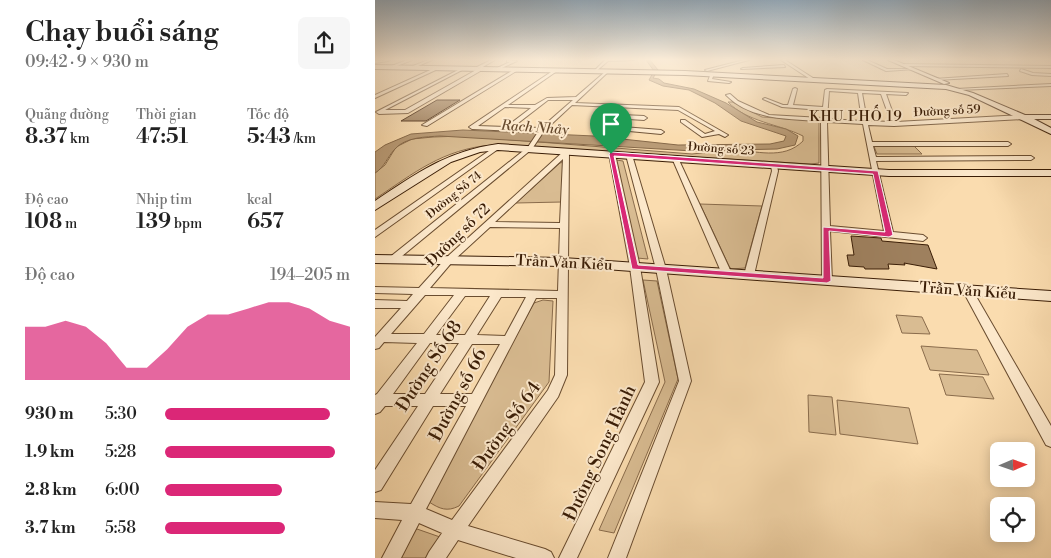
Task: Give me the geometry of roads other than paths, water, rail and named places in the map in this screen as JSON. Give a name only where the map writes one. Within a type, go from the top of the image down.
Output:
[{"type":"street","points":[[375,96],[397,86]]},
{"type":"street","points":[[377,113],[428,86]]},
{"type":"street","points":[[377,113],[406,112],[451,86]]},
{"type":"street","points":[[425,125],[489,86]]},
{"type":"street","points":[[534,86],[472,128],[541,130]]},
{"type":"street","points":[[530,148],[541,130],[590,86]]},
{"type":"street","points":[[903,86],[909,103]]},
{"type":"street","points":[[925,86],[958,89],[1013,86]]},
{"type":"street","points":[[951,86],[1051,127]]},
{"type":"street","points":[[790,107],[795,90]]},
{"type":"street","points":[[827,281],[824,120],[827,90],[906,94]]},
{"type":"street","points":[[861,92],[865,123],[889,235]]},
{"type":"street","points":[[883,93],[894,124]]},
{"type":"street","name":"Đường số 59","points":[[728,95],[735,102],[765,116],[894,124],[1024,117]]},
{"type":"street","points":[[507,128],[549,98],[578,98]]},
{"type":"street","points":[[765,99],[778,106],[825,109]]},
{"type":"street","points":[[572,104],[618,107],[653,106],[679,109],[722,134],[704,136],[683,121]]},
{"type":"street","points":[[506,106],[536,107]]},
{"type":"street","points":[[594,123],[600,116],[599,106]]},
{"type":"street","points":[[634,130],[644,118],[651,114],[653,106]]},
{"type":"street","points":[[618,107],[620,117]]},
{"type":"street","points":[[600,116],[644,118]]},
{"type":"street","points":[[1024,117],[1051,116]]},
{"type":"street","points":[[1024,117],[1051,131]]},
{"type":"street","points":[[610,128],[661,132]]},
{"type":"street","points":[[870,144],[1008,144]]},
{"type":"street","points":[[375,234],[498,147]]},
{"type":"street","name":"Đường số 23","points":[[375,206],[452,156],[471,150],[498,147],[825,170],[1051,173]]},
{"type":"street","name":"Đường Số 74","points":[[393,259],[530,148]]},
{"type":"street","name":"Đường số 72","points":[[380,336],[450,259],[567,152]]},
{"type":"street","name":"Đường Số 64","points":[[435,558],[553,393],[561,375],[567,152]]},
{"type":"street","name":"Đường Song Hành","points":[[568,558],[652,382],[635,267],[611,154]]},
{"type":"street","points":[[617,558],[685,381],[661,269],[629,155]]},
{"type":"street","points":[[675,158],[727,274]]},
{"type":"street","points":[[874,158],[1031,158]]},
{"type":"street","points":[[749,276],[775,171],[774,166]]},
{"type":"street","points":[[488,224],[565,226]]},
{"type":"street","points":[[826,228],[923,238]]},
{"type":"street","name":"Trần Văn Kiểu","points":[[375,259],[563,262],[1051,296]]},
{"type":"street","points":[[375,290],[563,295]]},
{"type":"street","points":[[968,291],[1051,440]]},
{"type":"street","points":[[377,402],[462,292]]},
{"type":"street","name":"Đường Số 68","points":[[375,484],[498,293]]},
{"type":"street","name":"Đường số 66","points":[[391,558],[533,294]]},
{"type":"street","points":[[375,304],[410,305]]},
{"type":"street","points":[[380,336],[427,339],[509,340]]},
{"type":"street","points":[[377,402],[476,400]]},
{"type":"street","points":[[375,510],[415,513],[454,530],[545,558]]},
{"type":"district","name":"KHU PHỐ 19","points":[[856,117]]},
{"type":"water label","name":"Rạch Nhảy","points":[[535,128]]}]
